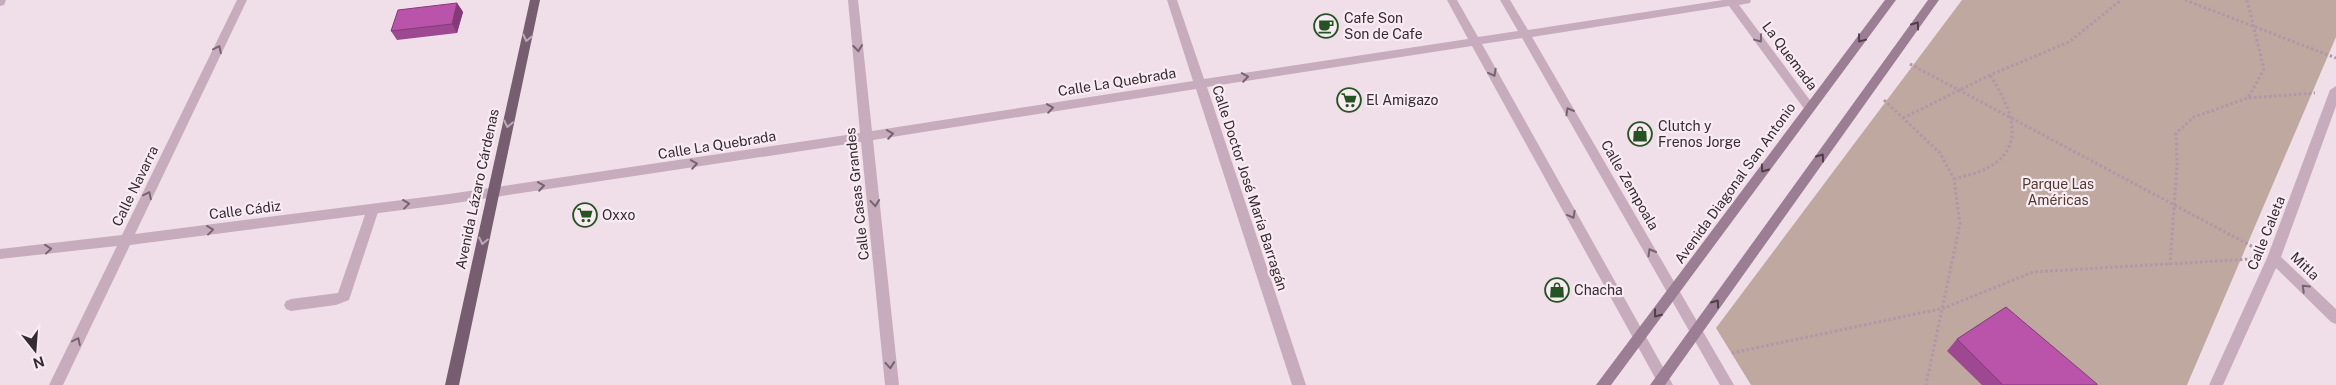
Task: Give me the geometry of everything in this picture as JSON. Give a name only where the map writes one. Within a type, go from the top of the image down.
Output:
[{"type":"main road","name":"Avenida Lázaro Cárdenas","points":[[452,385],[536,0]]},
{"type":"street","name":"Calle Navarra","points":[[56,385],[242,0]]},
{"type":"street","name":"Calle Casas Grandes","points":[[853,0],[892,385]]},
{"type":"street","name":"Calle Doctor José María Barragán","points":[[1172,0],[1298,385]]},
{"type":"street","points":[[1452,0],[1640,335],[1662,382]]},
{"type":"street","name":"Calle Zempoala","points":[[1505,0],[1727,385]]},
{"type":"street","name":"Calle La Quebrada","points":[[493,193],[868,137],[1746,0]]},
{"type":"street","name":"Avenida Diagonal San Antonio","points":[[1603,385],[1674,292],[1809,107],[1891,0]]},
{"type":"street","points":[[1662,382],[1696,330],[1934,0]]},
{"type":"street","name":"La Quemada","points":[[1730,1],[1809,107]]},
{"type":"street","name":"Calle Caleta","points":[[2216,385],[2274,258],[2336,91]]},
{"type":"street","name":"Calle Cádiz","points":[[0,254],[126,240],[493,193]]},
{"type":"street","points":[[292,305],[336,300],[344,296],[373,209]]},
{"type":"street","name":"Mitla","points":[[2274,258],[2336,318]]},
{"type":"path","points":[[1903,118],[1990,75],[2069,42],[2121,0]]},
{"type":"path","points":[[2186,0],[2336,58]]},
{"type":"path","points":[[2247,0],[2264,69],[2248,98]]},
{"type":"path","points":[[1894,56],[2274,258]]},
{"type":"path","points":[[1954,179],[1988,168],[2008,150],[2014,130],[2006,100],[1990,75]]},
{"type":"path","points":[[1871,88],[1940,153],[1954,179],[1960,224],[1944,308],[1926,385]]},
{"type":"path","points":[[2170,265],[2176,133],[2194,117],[2248,98],[2336,91]]},
{"type":"path","points":[[1712,358],[1944,308],[2033,272],[2274,258]]},
{"type":"green space","name":"Parque Las Américas","points":[[1962,0],[2336,0],[2336,37],[2187,385],[1751,385],[1716,328]]},
{"type":"building","points":[[457,3],[452,24],[391,31],[398,10]]},
{"type":"building","points":[[2006,307],[2097,385],[2003,385],[1957,339]]},
{"type":"place","name":"Cafe Son Son de Cafe","points":[[1326,26]]},
{"type":"place","name":"El Amigazo","points":[[1349,100]]},
{"type":"place","name":"Clutch y Frenos Jorge","points":[[1640,134]]},
{"type":"place","name":"Oxxo","points":[[585,215]]},
{"type":"place","name":"Chacha","points":[[1557,290]]}]
